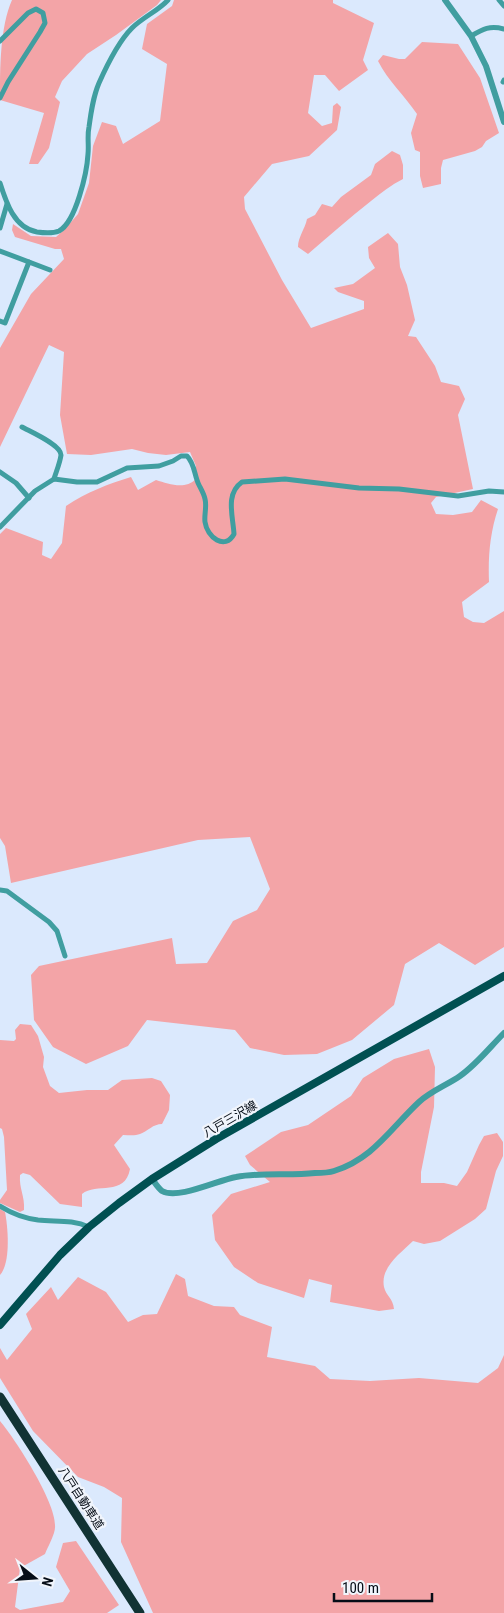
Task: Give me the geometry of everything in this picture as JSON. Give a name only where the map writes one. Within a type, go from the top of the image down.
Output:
[{"type":"highway","name":"八戸自動車道","points":[[0,1397],[140,1613]]},
{"type":"main road","name":"八戸三沢線","points":[[0,1325],[60,1255],[89,1227],[118,1203],[152,1179],[216,1139],[504,976]]},
{"type":"street","points":[[0,183],[13,216],[24,226],[33,231],[46,234],[60,230],[72,215],[83,187],[88,155],[88,130],[93,99],[100,81],[120,44],[133,27],[168,0]]},
{"type":"street","points":[[445,0],[471,36],[486,66],[504,122]]},
{"type":"street","points":[[499,0],[504,6]]},
{"type":"street","points":[[0,41],[28,13],[36,9],[43,13],[45,23],[0,98]]},
{"type":"street","points":[[471,36],[484,28],[504,29]]},
{"type":"street","points":[[0,228],[7,204]]},
{"type":"street","points":[[0,251],[50,270]]},
{"type":"street","points":[[0,321],[5,323],[29,262]]},
{"type":"street","points":[[22,427],[54,445],[59,450],[61,454],[54,479]]},
{"type":"street","points":[[0,527],[35,491],[54,479],[97,482],[127,468],[159,466],[181,456],[187,456],[192,460],[198,483],[206,500],[205,524],[213,538],[225,542],[231,540],[234,534],[231,496],[242,482],[284,479],[358,488],[399,489],[458,496],[489,491],[504,492]]},
{"type":"street","points":[[0,472],[16,483],[29,498]]},
{"type":"street","points":[[0,890],[8,891],[49,922],[57,931],[65,956]]},
{"type":"street","points":[[152,1179],[161,1190],[172,1194],[236,1177],[264,1174],[292,1175],[332,1172],[349,1166],[364,1158],[419,1102],[441,1086],[460,1076],[476,1063],[504,1033]]},
{"type":"street","points":[[0,1206],[13,1213],[32,1218],[66,1220],[89,1227]]},
{"type":"shaded area","points":[[12,0],[161,0],[116,35],[87,54],[62,81],[55,97],[60,102],[49,148],[38,164],[29,164],[44,113],[0,100],[3,35]]},
{"type":"shaded area","points":[[174,0],[333,0],[333,3],[374,23],[363,60],[368,70],[339,91],[325,75],[314,75],[308,113],[322,126],[332,123],[333,106],[337,103],[341,107],[337,130],[309,156],[272,164],[244,197],[245,209],[282,280],[311,328],[364,309],[364,301],[338,292],[334,288],[353,284],[375,268],[369,258],[368,247],[388,233],[398,244],[400,267],[407,285],[415,320],[408,336],[416,337],[435,366],[441,382],[459,386],[465,399],[458,415],[473,489],[436,497],[431,503],[436,514],[453,515],[472,512],[481,500],[498,509],[490,545],[489,582],[462,602],[464,617],[473,622],[484,623],[504,611],[504,947],[475,965],[439,943],[405,964],[394,1005],[352,1040],[317,1054],[284,1055],[250,1048],[235,1030],[147,1020],[128,1046],[86,1064],[53,1047],[34,1020],[31,975],[39,966],[172,938],[176,964],[207,963],[233,921],[257,910],[270,889],[250,837],[198,840],[11,883],[5,846],[0,838],[0,534],[6,528],[43,542],[42,555],[51,559],[62,543],[66,506],[82,497],[131,477],[138,490],[156,480],[182,485],[196,479],[196,466],[190,452],[166,455],[132,449],[91,455],[67,454],[60,415],[64,352],[49,345],[0,447],[0,348],[31,294],[64,259],[61,249],[55,249],[15,237],[12,230],[13,224],[31,236],[56,237],[78,214],[89,183],[93,146],[102,122],[116,126],[123,144],[160,121],[167,64],[142,49],[147,24],[172,6]]},
{"type":"shaded area","points":[[422,42],[458,44],[480,78],[499,133],[475,151],[443,160],[441,184],[423,188],[420,176],[420,152],[415,150],[411,133],[417,114],[378,61],[383,55],[405,59]]},
{"type":"shaded area","points":[[392,151],[400,155],[403,165],[403,179],[390,186],[308,254],[298,247],[307,219],[315,215],[322,204],[332,207],[341,197],[371,175],[375,164]]},
{"type":"shaded area","points":[[20,1024],[31,1025],[38,1036],[44,1057],[43,1067],[50,1086],[59,1093],[108,1090],[122,1080],[152,1078],[161,1081],[170,1095],[169,1110],[162,1124],[156,1125],[138,1135],[123,1135],[114,1145],[130,1169],[127,1178],[116,1186],[95,1189],[82,1194],[82,1207],[60,1204],[30,1175],[23,1173],[20,1175],[20,1180],[24,1210],[20,1212],[0,1203],[7,1190],[4,1137],[0,1128],[0,1040],[14,1041],[16,1039],[15,1030]]},
{"type":"shaded area","points":[[429,1049],[435,1067],[434,1107],[421,1172],[421,1183],[444,1183],[457,1186],[467,1172],[484,1136],[497,1133],[503,1142],[503,1156],[496,1171],[486,1209],[475,1219],[440,1241],[424,1244],[413,1241],[392,1261],[385,1273],[384,1287],[394,1309],[379,1311],[330,1302],[332,1285],[309,1279],[304,1298],[258,1283],[234,1267],[215,1240],[212,1215],[231,1194],[270,1182],[250,1165],[245,1156],[281,1132],[308,1125],[351,1096],[363,1078],[394,1059]]},
{"type":"shaded area","points":[[0,1209],[5,1212],[8,1245],[6,1262],[0,1275]]},
{"type":"shaded area","points":[[176,1274],[185,1279],[188,1296],[214,1306],[234,1307],[240,1315],[272,1327],[267,1357],[315,1366],[330,1379],[370,1381],[419,1378],[478,1383],[498,1368],[504,1355],[504,1613],[153,1613],[121,1542],[122,1498],[104,1487],[78,1477],[33,1431],[0,1378],[0,1348],[7,1360],[32,1329],[26,1314],[51,1287],[58,1300],[78,1277],[106,1292],[128,1322],[143,1315],[157,1314]]},
{"type":"shaded area","points":[[0,1421],[34,1471],[49,1501],[55,1525],[53,1536],[45,1554],[20,1568],[15,1607],[20,1610],[63,1602],[70,1591],[56,1567],[63,1543],[76,1541],[119,1605],[107,1613],[0,1613]]}]
